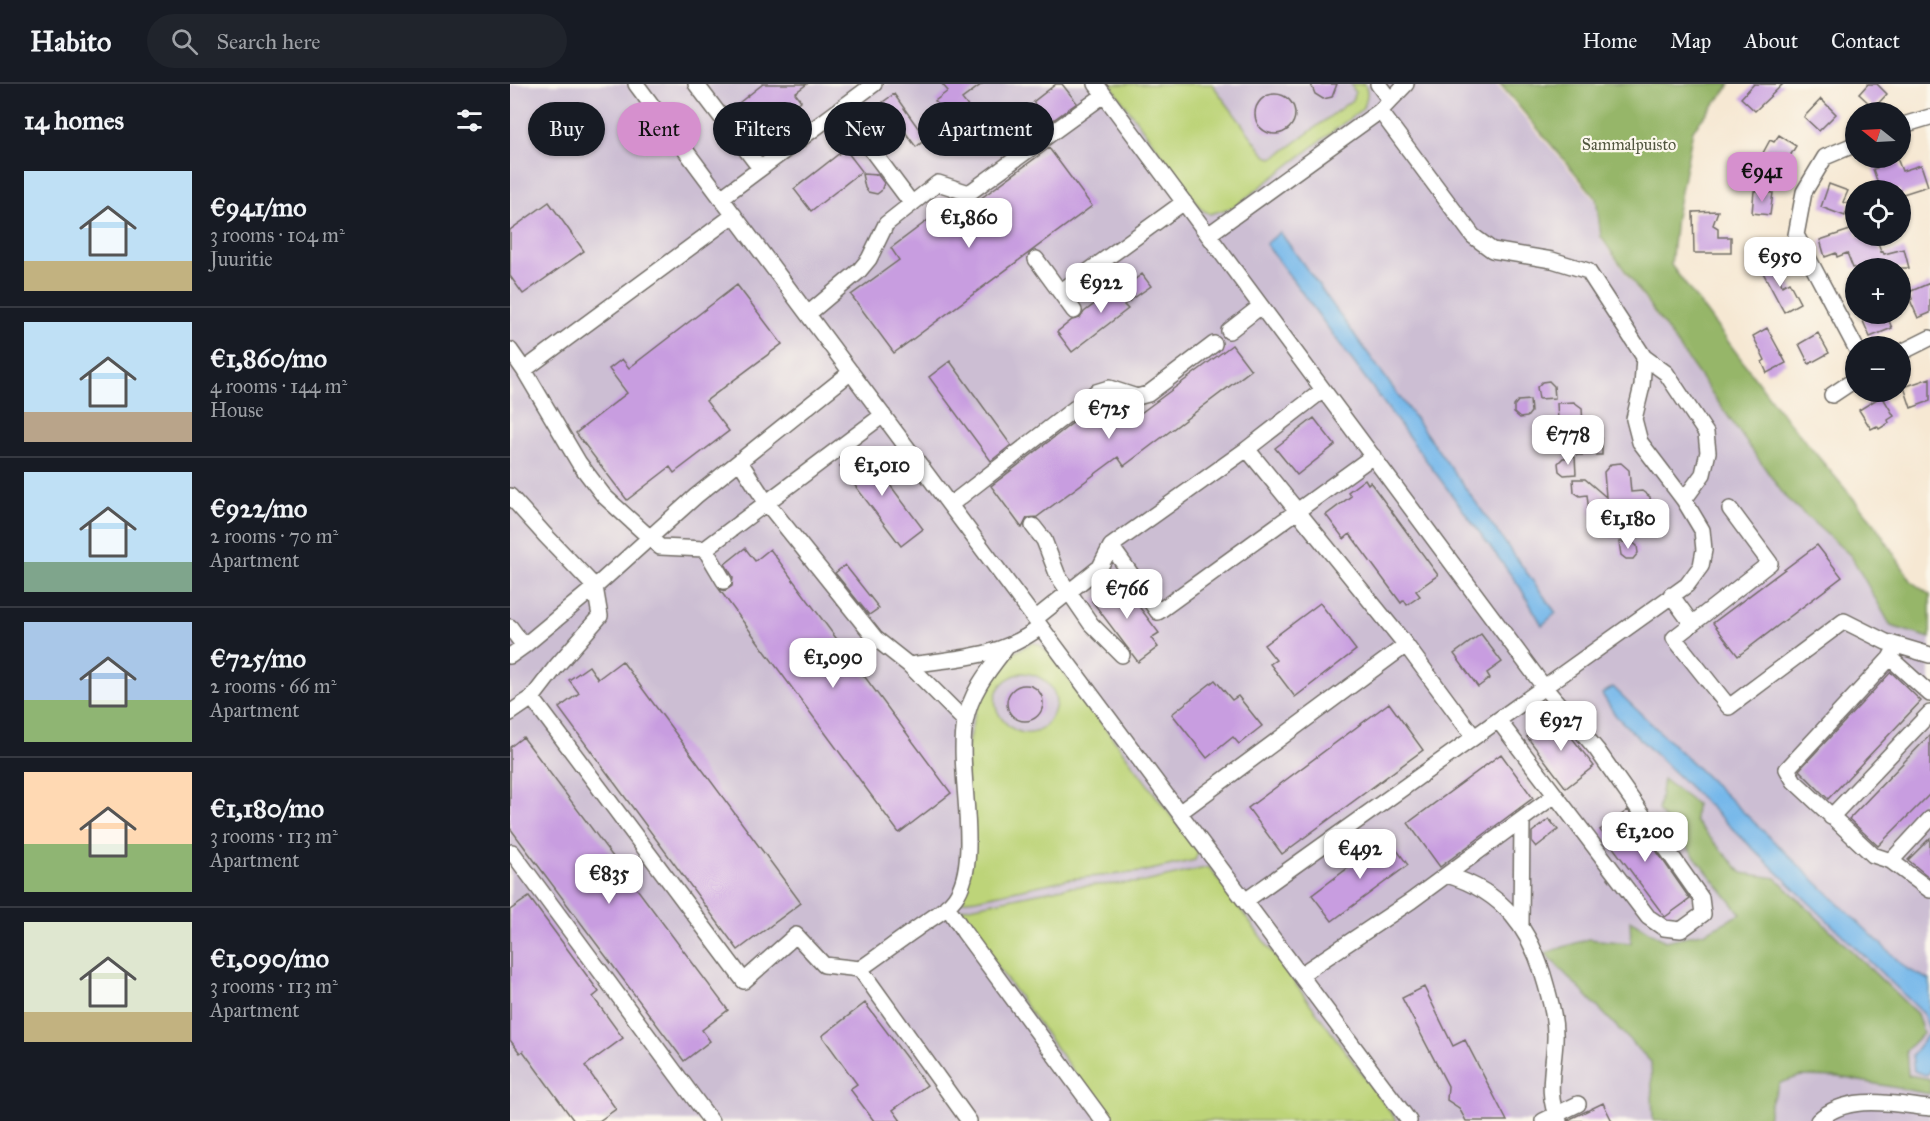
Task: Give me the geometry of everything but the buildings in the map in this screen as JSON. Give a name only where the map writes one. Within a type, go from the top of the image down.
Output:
[{"type":"street","points":[[636,84],[1409,1121]]},
{"type":"street","points":[[696,84],[760,168]]},
{"type":"street","points":[[850,102],[874,84]]},
{"type":"street","points":[[1378,84],[1385,105],[1473,236],[1491,250],[1552,260],[1588,271],[1644,357],[1666,373],[1706,433],[1708,452],[1703,474],[1684,500]]},
{"type":"street","points":[[1208,235],[1385,105],[1406,84]]},
{"type":"street","points":[[808,314],[859,271],[869,259],[886,224],[938,183],[969,193],[1100,89],[1544,687],[1597,750],[1701,898],[1703,914],[1681,930],[1664,928],[1648,917],[1498,720]]},
{"type":"street","points":[[1911,123],[1930,117]]},
{"type":"street","points":[[721,198],[824,121]]},
{"type":"street","points":[[1845,148],[1824,157],[1804,192],[1796,235],[1850,336]]},
{"type":"street","points":[[876,156],[912,204]]},
{"type":"street","points":[[1060,292],[1184,201]]},
{"type":"street","points":[[524,370],[734,215]]},
{"type":"street","points":[[1036,259],[1074,311]]},
{"type":"street","points":[[1229,331],[1261,306]]},
{"type":"street","points":[[1911,347],[1930,338]]},
{"type":"street","points":[[950,505],[1096,392],[1110,388],[1137,397],[1148,394],[1214,345]]},
{"type":"street","points":[[510,350],[579,464],[604,496],[660,547],[705,549],[883,415]]},
{"type":"street","points":[[1245,901],[1687,585],[1701,566],[1704,550],[1702,530],[1684,500],[1640,442],[1634,419],[1642,386],[1644,357]]},
{"type":"street","points":[[510,656],[596,587],[696,496],[851,372]]},
{"type":"street","points":[[1832,395],[1845,386]]},
{"type":"street","points":[[909,664],[985,655],[1028,637],[1038,623],[1069,592],[1100,567],[1111,546],[1247,449],[1323,390]]},
{"type":"street","points":[[1247,449],[1406,645],[1474,737]]},
{"type":"street","points":[[1111,546],[1158,612],[1373,456]]},
{"type":"street","points":[[740,462],[766,502],[875,638],[909,664],[965,721]]},
{"type":"street","points":[[510,496],[596,587],[600,616],[532,698],[510,713]]},
{"type":"street","points":[[1730,509],[1770,563],[1674,638],[1730,707],[1844,621],[1886,642],[1930,694]]},
{"type":"street","points":[[1033,526],[1044,540],[1058,576],[1091,624],[1122,655]]},
{"type":"street","points":[[705,549],[724,581]]},
{"type":"street","points":[[1671,595],[1692,624]]},
{"type":"street","points":[[510,627],[524,646]]},
{"type":"street","points":[[1179,813],[1406,645]]},
{"type":"street","points":[[532,698],[744,981],[796,935],[824,965],[860,969],[942,912],[956,897],[969,862],[963,744],[965,721],[974,693],[985,674],[1006,648]]},
{"type":"street","points":[[1894,651],[1930,655]]},
{"type":"street","points":[[1894,651],[1787,769],[1794,780],[1873,855],[1891,861],[1930,891]]},
{"type":"street","points":[[1831,817],[1930,713]]},
{"type":"street","points":[[1300,975],[1411,902],[1555,795]]},
{"type":"street","points":[[1891,861],[1930,819]]},
{"type":"street","points":[[1521,924],[1522,820]]},
{"type":"street","points":[[510,854],[513,852],[711,1121]]},
{"type":"street","points":[[1447,875],[1467,881],[1486,892],[1521,924],[1541,968],[1552,1006],[1555,1038],[1550,1095],[1552,1119],[1578,1104]]},
{"type":"street","points":[[947,906],[963,932],[1102,1121]]},
{"type":"street","points":[[860,969],[969,1121]]},
{"type":"street","points":[[1818,1121],[1826,1113],[1852,1103],[1876,1102],[1930,1108]]},
{"type":"shaded area","points":[[510,84],[1496,84],[1595,200],[1600,238],[1786,499],[1850,556],[1891,626],[1930,638],[1930,1121],[510,1121]]},
{"type":"green space","points":[[1110,84],[1212,84],[1265,155],[1271,158],[1277,156],[1352,100],[1355,92],[1351,84],[1365,84],[1367,94],[1362,109],[1234,207],[1210,214],[1202,210]]},
{"type":"green space","name":"Sammalpuisto","points":[[1500,84],[1731,84],[1693,130],[1676,217],[1671,265],[1779,410],[1874,523],[1912,582],[1930,595],[1930,638],[1891,626],[1851,556],[1786,498],[1601,237],[1596,198]]},
{"type":"green space","points":[[1032,643],[1039,644],[1051,655],[1198,852],[1195,860],[1141,872],[1069,879],[959,901],[967,747],[979,696],[1007,656]],"holes":[[[1021,673],[1037,676],[1050,686],[1054,692],[1055,708],[1052,716],[1041,729],[1027,733],[1014,730],[1003,721],[997,709],[996,695],[1003,683]]]},
{"type":"green space","points":[[1663,779],[1696,804],[1695,821],[1742,873],[1776,878],[1917,1014],[1923,1033],[1906,1050],[1908,1075],[1930,1079],[1930,1094],[1839,1077],[1801,1076],[1780,1083],[1770,1105],[1768,1121],[1653,1121],[1651,1062],[1545,953],[1588,939],[1631,943],[1630,920],[1665,941],[1706,932],[1741,914],[1658,811]]},
{"type":"green space","points":[[1209,867],[1397,1121],[1109,1121],[960,915],[960,909],[1068,887],[1145,882]]},
{"type":"water","points":[[1280,232],[1556,613],[1542,625],[1520,587],[1266,244]]},
{"type":"water","points":[[1613,687],[1907,969],[1930,980],[1930,1031],[1923,1013],[1616,716],[1602,694]]},
{"type":"water","points":[[1930,1032],[1930,1071],[1926,1075],[1914,1071],[1912,1055]]}]
